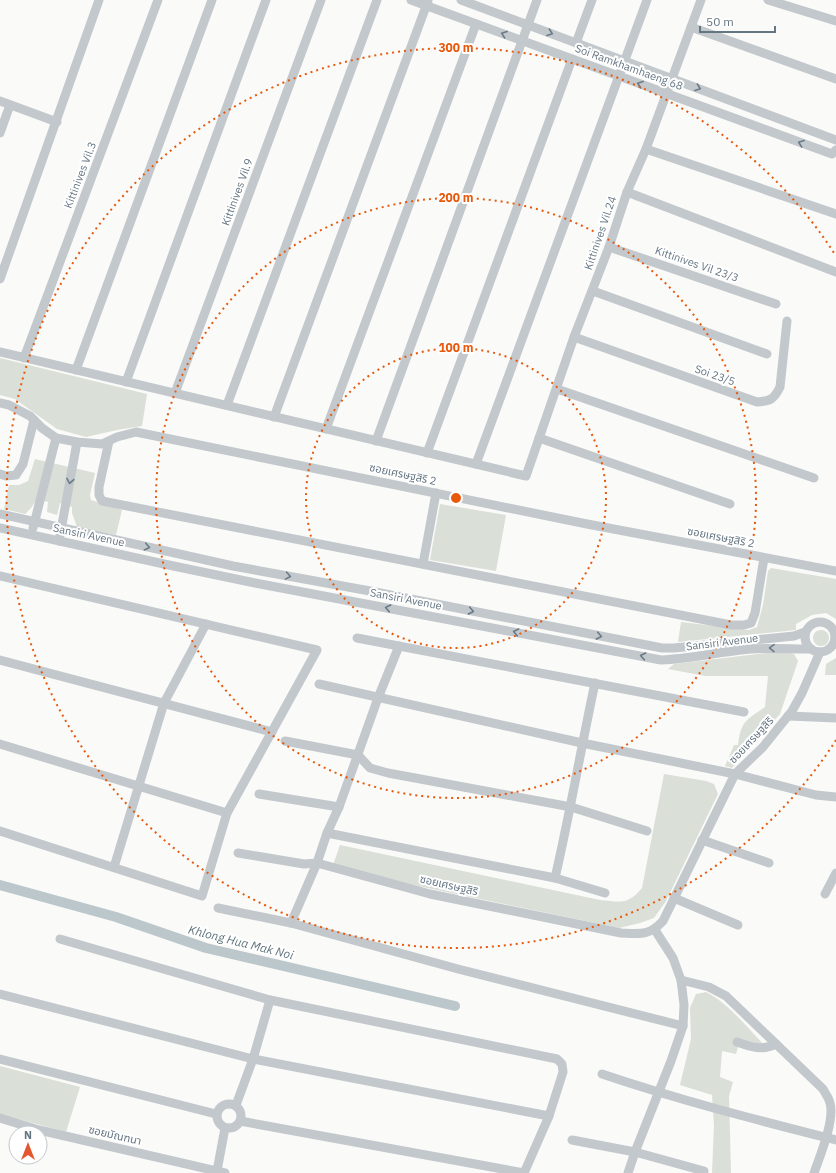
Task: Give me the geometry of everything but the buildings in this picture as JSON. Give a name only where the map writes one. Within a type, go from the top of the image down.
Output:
[{"type":"street","points":[[0,279],[57,122],[99,0]]},
{"type":"street","name":"Kittinives Vil.3","points":[[24,358],[158,0]]},
{"type":"street","points":[[76,370],[212,0]]},
{"type":"street","points":[[126,382],[266,0]]},
{"type":"street","name":"Kittinives Vil.9","points":[[175,393],[321,0]]},
{"type":"street","points":[[227,405],[377,0]]},
{"type":"street","name":"Soi Ramkhamhaeng 68","points":[[411,0],[427,3],[476,24],[832,154],[836,150]]},
{"type":"street","name":"Soi Ramkhamhaeng 68","points":[[461,0],[482,4],[528,25],[836,140]]},
{"type":"street","points":[[376,441],[537,0]]},
{"type":"street","points":[[576,43],[592,0]]},
{"type":"street","points":[[0,352],[476,464],[647,0]]},
{"type":"street","name":"Kittinives Vil.24","points":[[476,464],[526,476],[574,338],[609,247],[627,192],[646,149],[701,0]]},
{"type":"street","points":[[768,0],[836,21]]},
{"type":"street","points":[[274,417],[427,3]]},
{"type":"street","points":[[326,429],[476,24]]},
{"type":"street","points":[[691,27],[836,79]]},
{"type":"street","points":[[427,453],[572,59]]},
{"type":"street","points":[[0,102],[57,122]]},
{"type":"street","points":[[0,133],[10,105]]},
{"type":"street","points":[[646,149],[836,214]]},
{"type":"street","points":[[627,192],[836,272]]},
{"type":"street","name":"Kittinives Vil 23/3","points":[[609,247],[776,304]]},
{"type":"street","points":[[593,291],[767,354]]},
{"type":"street","name":"Soi 23/5","points":[[574,338],[757,402],[762,402],[776,397],[780,387],[787,321]]},
{"type":"street","points":[[557,389],[814,478]]},
{"type":"street","name":"ซอยเศรษฐสิริ 2","points":[[0,403],[9,405],[30,416],[42,428],[56,438],[77,442],[102,444],[118,437],[136,432],[588,524],[836,571]]},
{"type":"street","points":[[0,474],[6,476],[16,475],[23,464],[34,420]]},
{"type":"street","points":[[31,535],[56,438]]},
{"type":"street","points":[[539,438],[730,504]]},
{"type":"street","points":[[109,441],[99,486],[98,495],[102,501],[731,625],[744,625],[750,623],[755,613],[764,558]]},
{"type":"street","points":[[59,541],[77,442]]},
{"type":"street","points":[[424,564],[436,493]]},
{"type":"street","name":"Sansiri Avenue","points":[[0,514],[261,571],[662,648],[761,648],[816,650]]},
{"type":"street","name":"Sansiri Avenue","points":[[0,528],[167,565],[661,660],[680,659],[719,648],[794,636],[806,632]]},
{"type":"street","points":[[167,565],[170,552]]},
{"type":"street","points":[[258,583],[261,571]]},
{"type":"street","points":[[0,576],[317,650],[227,813],[202,896],[0,831]]},
{"type":"street","points":[[445,619],[448,607]]},
{"type":"street","points":[[825,622],[834,628],[835,643],[826,650],[816,650],[806,642],[806,632],[811,624],[825,622]]},
{"type":"street","points":[[114,867],[164,703],[206,624]]},
{"type":"street","points":[[357,638],[744,712]]},
{"type":"street","points":[[626,653],[629,641]]},
{"type":"street","points":[[291,923],[317,863],[378,698],[399,646]]},
{"type":"street","name":"ซอยเศรษฐสิริ","points":[[238,853],[304,864],[317,863],[430,894],[621,933],[639,934],[655,930],[662,921],[674,898],[735,774],[762,747],[788,716],[802,693],[816,650]]},
{"type":"street","points":[[0,660],[272,732]]},
{"type":"street","points":[[555,878],[571,806],[582,743],[595,683]]},
{"type":"street","points":[[319,684],[582,743],[735,774],[816,795],[836,797]]},
{"type":"street","points":[[788,716],[836,718]]},
{"type":"street","points":[[285,741],[358,755],[370,768],[388,773],[571,806],[647,831]]},
{"type":"street","points":[[0,744],[227,813]]},
{"type":"street","points":[[259,794],[339,806]]},
{"type":"street","points":[[327,833],[555,878],[605,893]]},
{"type":"street","points":[[702,840],[769,863]]},
{"type":"street","points":[[825,894],[836,873]]},
{"type":"street","points":[[674,898],[738,925]]},
{"type":"street","points":[[218,908],[291,923],[458,969],[683,1026]]},
{"type":"street","points":[[628,1173],[683,1026],[684,1004],[682,980],[673,958],[655,930]]},
{"type":"street","points":[[60,939],[270,1000],[557,1059],[562,1064],[564,1072],[549,1116],[524,1173],[240,1121]]},
{"type":"street","points":[[682,980],[709,987],[726,996],[823,1089],[830,1103],[830,1119],[826,1137],[814,1173]]},
{"type":"street","points":[[0,994],[253,1059],[549,1116]]},
{"type":"street","points":[[236,1105],[253,1059],[270,1000]]},
{"type":"street","points":[[737,1042],[751,1047],[764,1048],[776,1044]]},
{"type":"street","points":[[0,1059],[216,1114]]},
{"type":"street","points":[[602,1074],[658,1093],[836,1140]]},
{"type":"street","points":[[228,1103],[236,1105],[241,1111],[242,1115],[240,1121],[233,1128],[225,1128],[218,1122],[216,1114],[220,1107],[228,1103]]},
{"type":"street","name":"ซอยมัณฑนา","points":[[0,1118],[38,1130],[221,1172]]},
{"type":"street","points":[[221,1172],[225,1128]]},
{"type":"street","points":[[572,1140],[635,1152],[704,1171]]},
{"type":"shaded area","points":[[0,358],[147,394],[142,426],[86,437],[57,429],[15,399],[0,395]]},
{"type":"shaded area","points":[[35,459],[95,473],[90,495],[91,500],[122,510],[116,535],[77,527],[72,513],[72,507],[60,503],[57,515],[47,512],[48,502],[37,499],[25,514],[4,509],[9,485],[19,485],[28,481]]},
{"type":"shaded area","points":[[440,504],[506,515],[496,571],[430,560]]},
{"type":"shaded area","points":[[771,568],[836,579],[836,619],[826,613],[812,615],[796,624],[796,630],[678,642],[681,622],[749,630],[757,627],[763,605],[768,571]]},
{"type":"shaded area","points":[[821,630],[827,632],[829,638],[827,644],[821,646],[815,644],[813,638],[815,632]]},
{"type":"shaded area","points":[[783,651],[794,654],[798,661],[780,714],[732,768],[725,766],[734,745],[738,745],[743,726],[749,718],[765,707],[768,676],[705,676],[668,669],[674,664]]},
{"type":"shaded area","points":[[836,658],[836,675],[825,675],[826,664]]},
{"type":"shaded area","points":[[664,774],[706,781],[714,784],[718,794],[666,901],[654,918],[640,923],[619,928],[332,868],[340,845],[600,900],[619,902],[628,900],[642,888]]},
{"type":"shaded area","points":[[706,992],[730,1009],[764,1045],[740,1039],[736,1054],[722,1051],[720,1077],[733,1082],[729,1096],[731,1173],[712,1173],[714,1125],[712,1095],[680,1085],[691,1039],[690,1008],[696,994]]},
{"type":"shaded area","points":[[0,1066],[80,1087],[66,1132],[48,1127],[48,1125],[40,1125],[0,1114]]},
{"type":"waterway","name":"Khlong Hua Mak Noi","points":[[0,885],[116,917],[206,948],[455,1006]]}]
